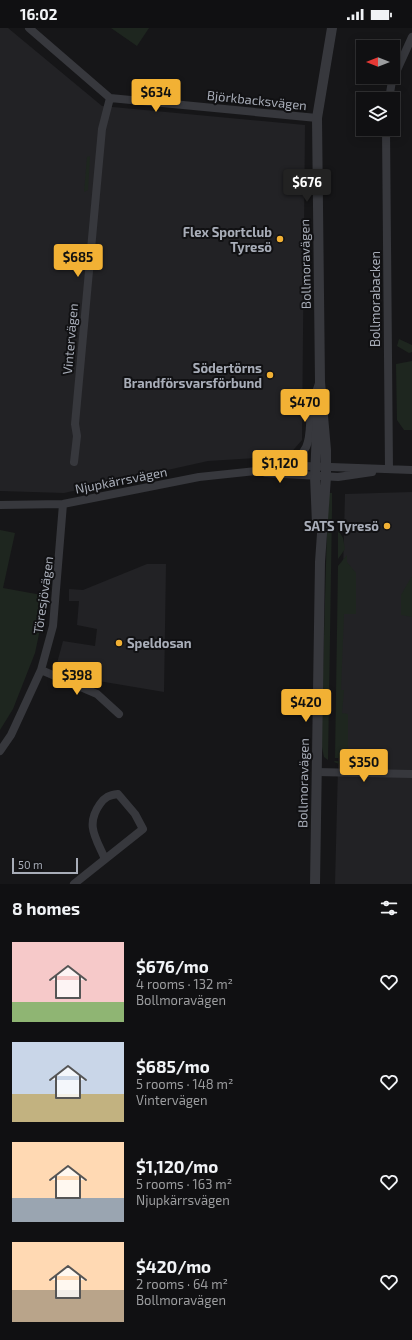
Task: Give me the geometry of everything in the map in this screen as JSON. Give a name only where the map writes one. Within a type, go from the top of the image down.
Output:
[{"type":"street","points":[[29,28],[110,98]]},
{"type":"street","name":"Bollmoravägen","points":[[315,884],[320,562],[326,477],[320,382],[317,118],[332,28]]},
{"type":"street","points":[[391,92],[392,81],[412,37]]},
{"type":"street","name":"Björkbacksvägen","points":[[110,98],[317,118]]},
{"type":"street","name":"Vintervägen","points":[[74,462],[77,436],[75,424],[102,129],[110,98]]},
{"type":"street","name":"Bollmorabacken","points":[[386,136],[389,469]]},
{"type":"street","name":"Bollmoravägen","points":[[279,468],[293,462],[309,443],[312,404],[320,382]]},
{"type":"street","name":"Bollmoravägen","points":[[320,382],[315,471],[320,562]]},
{"type":"street","name":"Njupkärrsvägen","points":[[246,472],[315,471],[326,466],[412,470]]},
{"type":"street","name":"Njupkärrsvägen","points":[[0,505],[63,504],[199,477],[279,468],[315,471],[326,477],[338,477],[389,469]]},
{"type":"street","name":"Töresjövägen","points":[[0,751],[11,735],[41,670],[53,626],[63,504]]},
{"type":"street","points":[[41,670],[98,694],[119,714]]},
{"type":"street","points":[[316,772],[412,774]]},
{"type":"street","points":[[74,884],[144,829],[135,814],[118,794],[105,797],[94,814],[92,820],[94,834],[105,859]]},
{"type":"shaded area","points":[[0,28],[8,28],[102,106],[305,125],[302,440],[288,456],[208,461],[64,493],[0,491]]},
{"type":"shaded area","points":[[111,28],[149,28],[137,46]]},
{"type":"shaded area","points":[[90,156],[88,190],[84,192],[87,157]]},
{"type":"shaded area","points":[[399,339],[412,345],[412,352],[409,353],[397,346]]},
{"type":"shaded area","points":[[412,361],[412,430],[404,430],[397,420],[396,364]]},
{"type":"shaded area","points":[[412,492],[412,884],[335,884],[345,494]]},
{"type":"shaded area","points":[[328,493],[332,493],[332,511],[328,760],[324,757],[321,743]]},
{"type":"shaded area","points":[[0,530],[15,533],[3,588],[47,596],[35,653],[13,709],[0,730]]},
{"type":"shaded area","points":[[338,530],[343,538],[345,549],[338,559]]},
{"type":"shaded area","points":[[347,555],[347,562],[356,573],[356,614],[344,614],[341,690],[344,690],[342,713],[348,714],[348,758],[335,758],[338,566]]},
{"type":"shaded area","points":[[147,564],[166,564],[164,692],[63,675],[56,667],[63,641],[95,646],[97,629],[77,625],[79,601],[69,601],[69,589],[83,590]]},
{"type":"shaded area","points":[[412,576],[412,617],[401,615],[401,595]]},
{"type":"shaded area","points":[[334,762],[378,763],[374,766],[339,764]]},
{"type":"place","name":"Flex Sportclub Tyresö","points":[[280,239]]},
{"type":"place","name":"Södertörns Brandförsvarsförbund","points":[[270,375]]},
{"type":"place","name":"SATS Tyresö","points":[[387,526]]},
{"type":"place","name":"Speldosan","points":[[119,643]]}]
